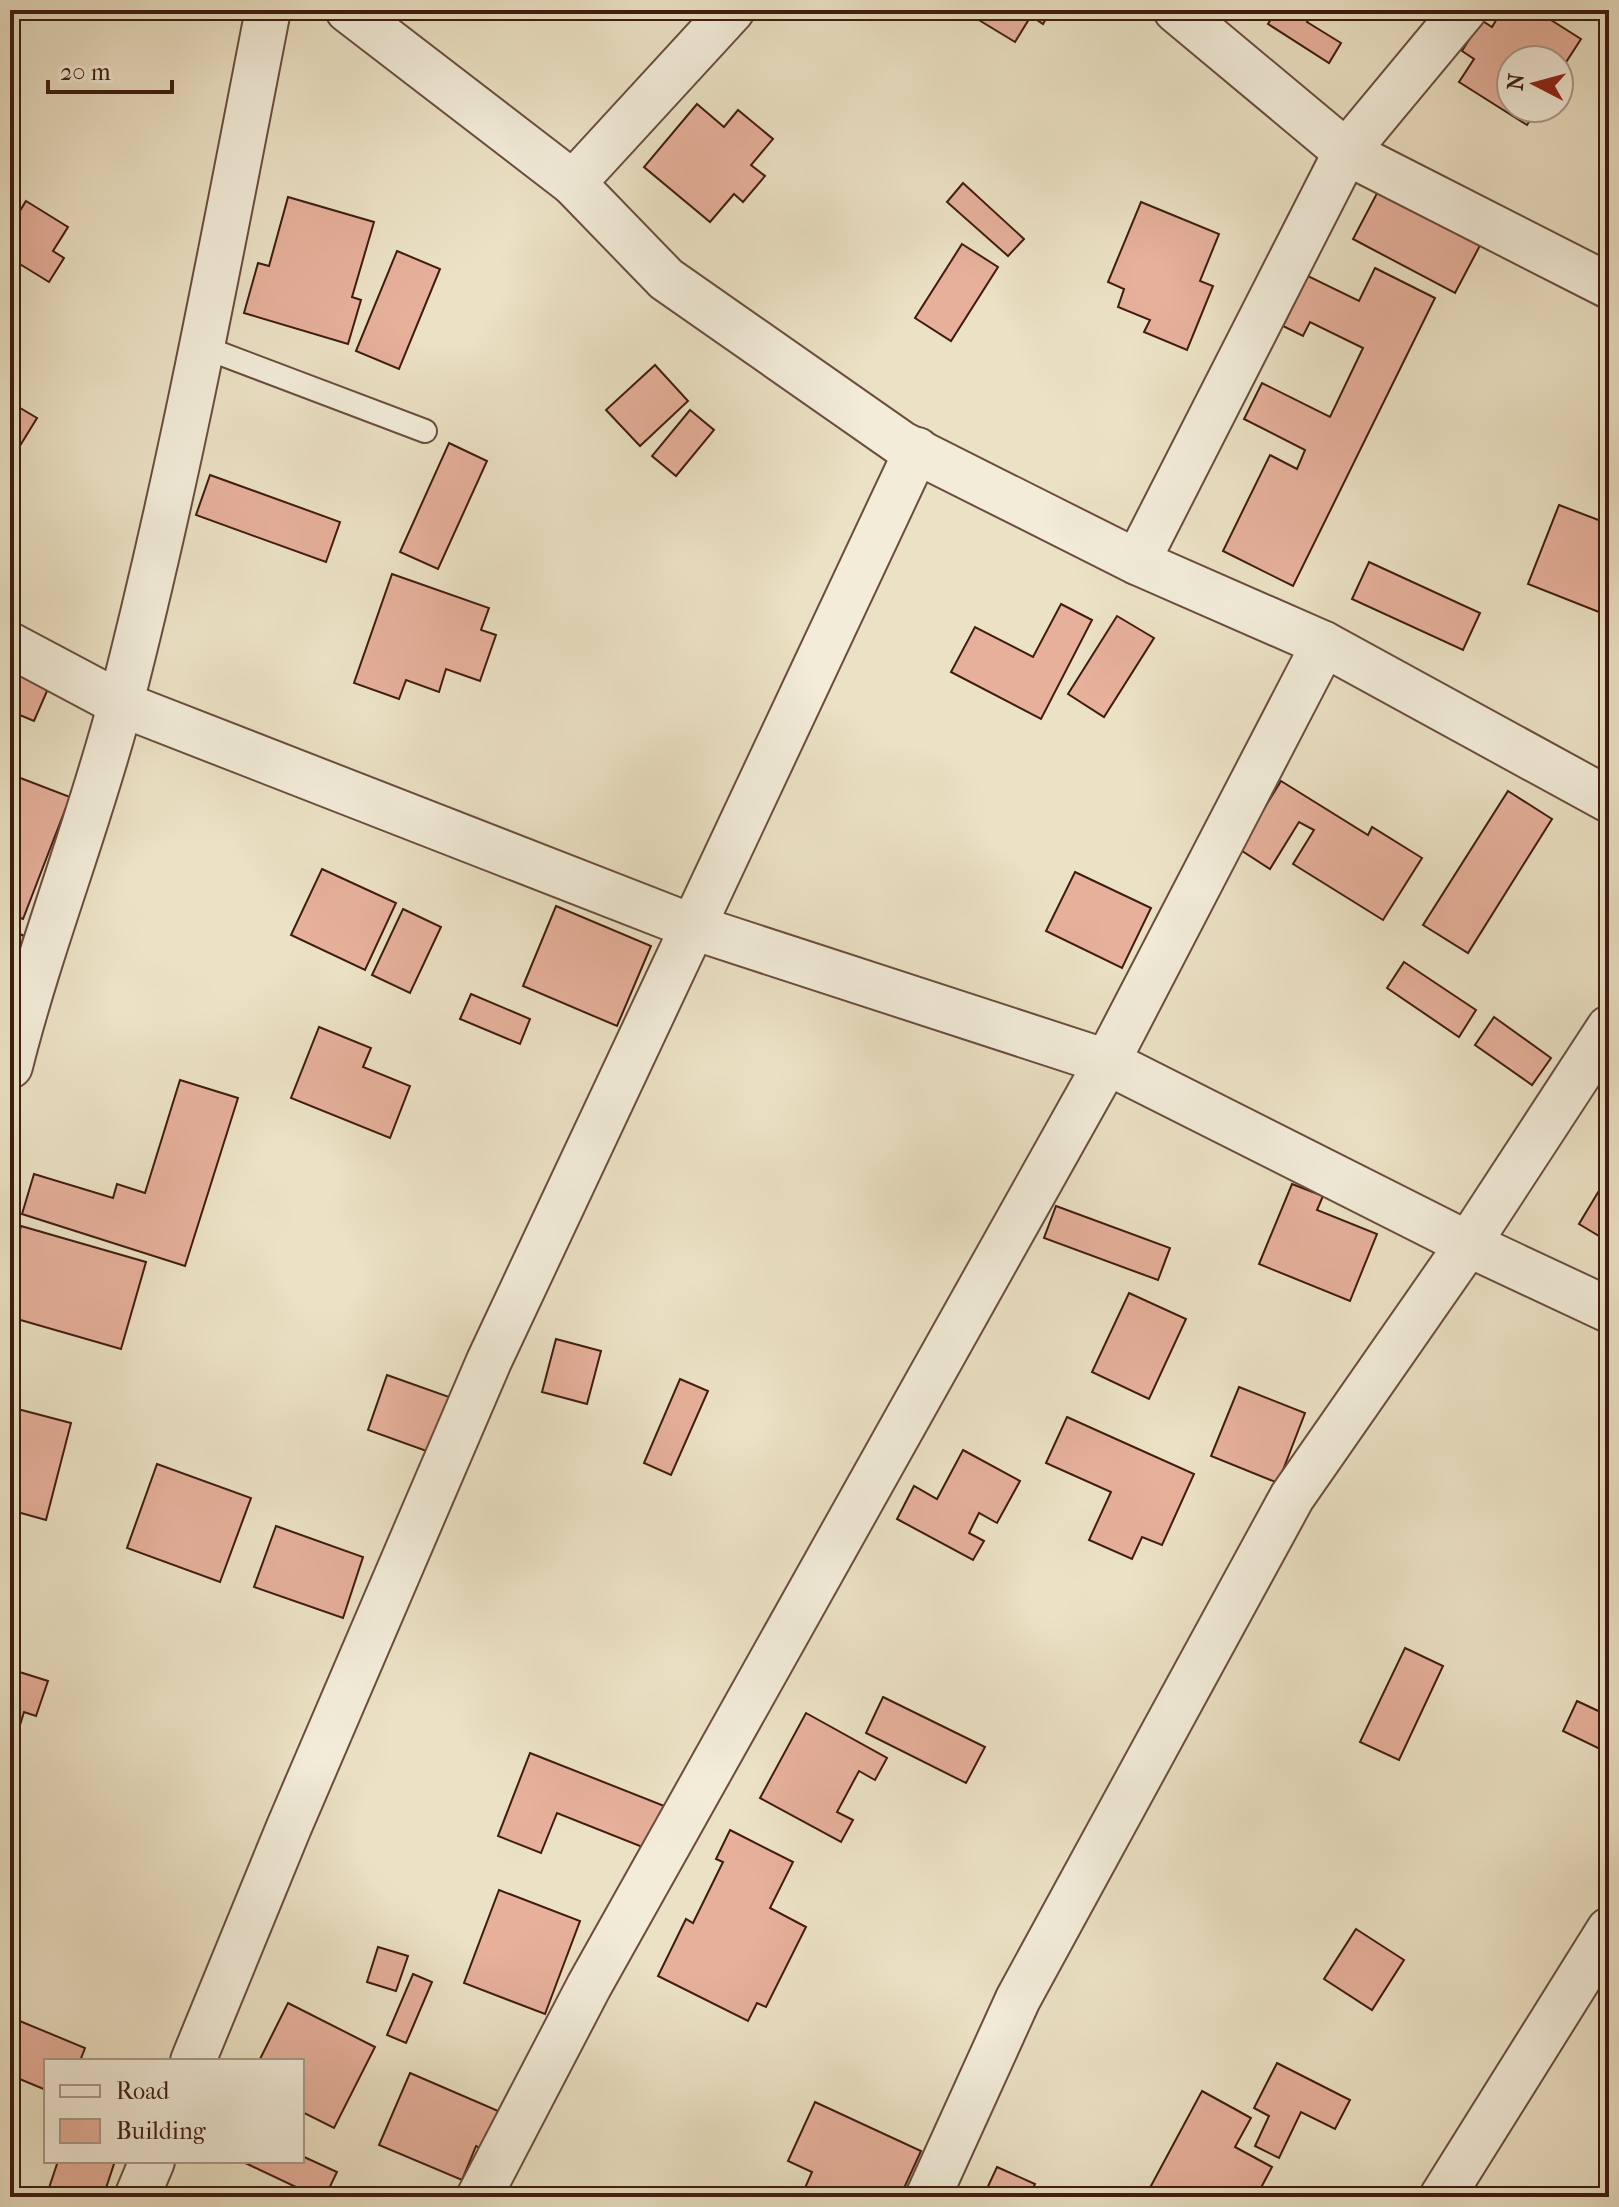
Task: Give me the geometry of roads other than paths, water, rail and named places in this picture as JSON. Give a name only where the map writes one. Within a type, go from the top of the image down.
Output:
[{"type":"street","points":[[10,1066],[25,1006],[121,704],[203,347],[268,10]]},
{"type":"street","points":[[573,183],[732,10]]},
{"type":"street","points":[[1176,10],[1346,152],[1609,286]]},
{"type":"street","points":[[1137,562],[1346,152],[1464,10]]},
{"type":"street","points":[[359,13],[573,183],[666,279],[917,450],[1137,562],[1324,644],[1609,800]]},
{"type":"street","points":[[194,2059],[289,1827],[489,1361],[696,928],[917,450]]},
{"type":"street","points":[[479,2197],[589,1986],[1107,1062],[1324,644]]},
{"type":"street","points":[[10,645],[121,704],[696,928],[1107,1062],[1468,1244],[1609,1310]]},
{"type":"street","points":[[928,2197],[1018,1999],[1292,1497],[1468,1244],[1609,1028]]},
{"type":"street","points":[[1442,2197],[1609,1930]]},
{"type":"street","points":[[137,2197],[151,2163]]},
{"type":"lane","points":[[203,347],[425,431]]}]
